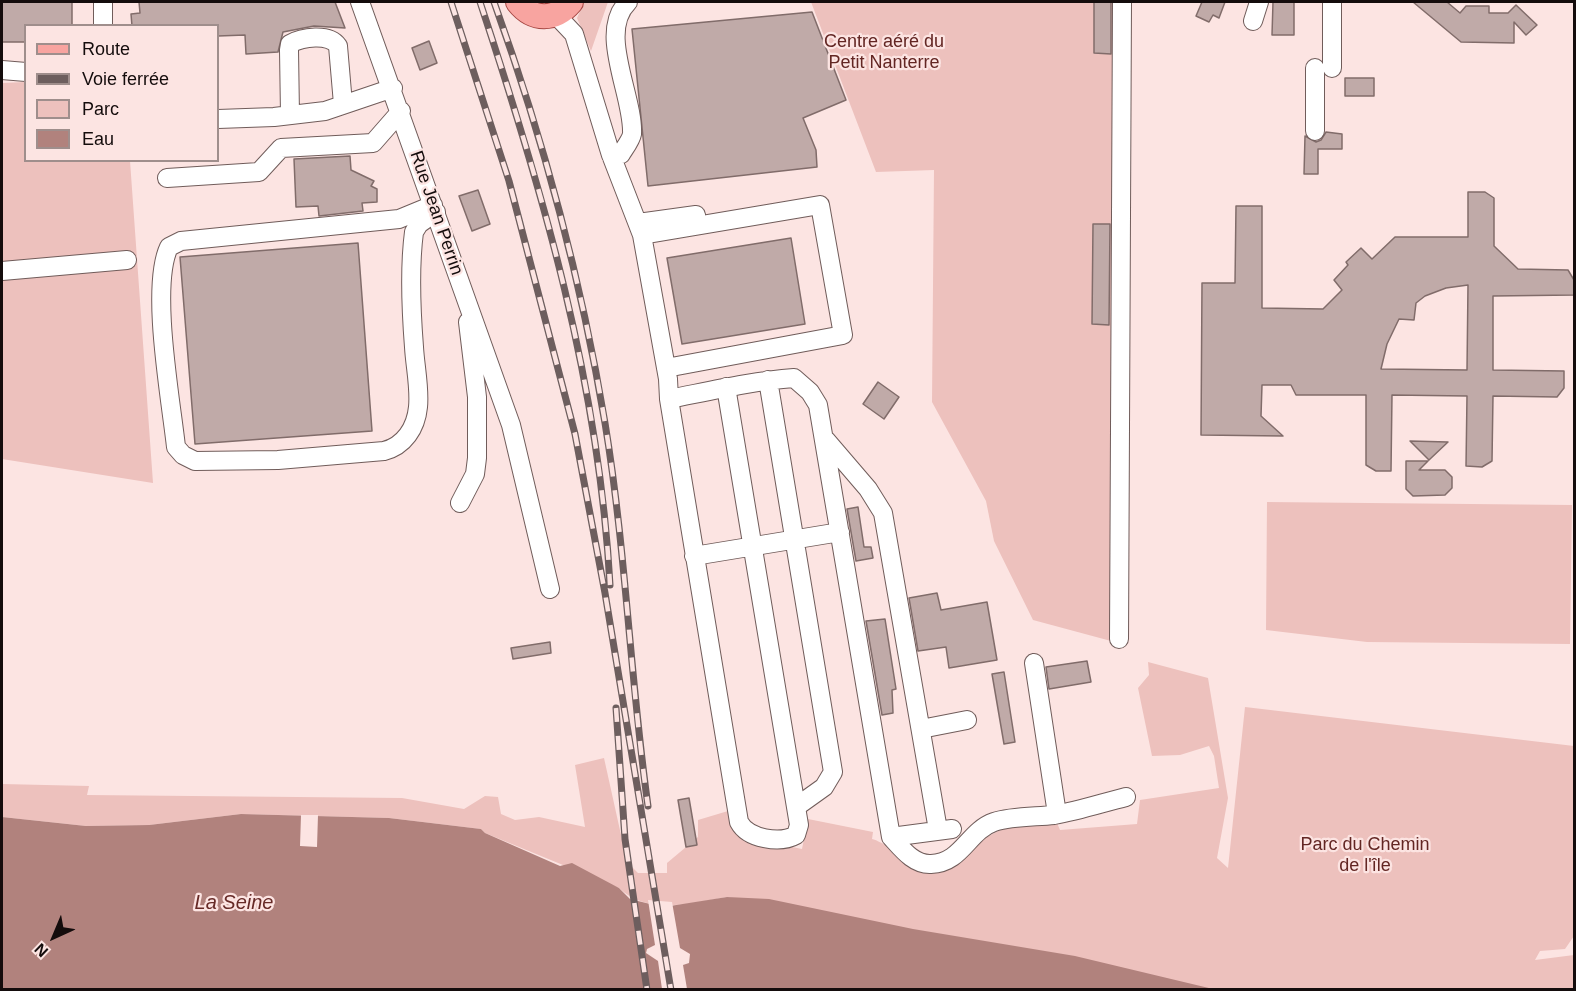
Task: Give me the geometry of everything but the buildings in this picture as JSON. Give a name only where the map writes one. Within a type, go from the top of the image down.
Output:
[{"type":"main road","points":[[518,2],[525,10],[535,15],[563,8]]},
{"type":"street","points":[[103,2],[103,24]]},
{"type":"street","name":"Rue Jean Perrin","points":[[360,2],[393,88],[511,425],[550,590]]},
{"type":"street","points":[[611,155],[621,154],[632,135],[615,31],[621,9],[628,2]]},
{"type":"street","points":[[1119,639],[1122,2]]},
{"type":"street","points":[[1254,21],[1258,2]]},
{"type":"street","points":[[1315,131],[1332,2]]},
{"type":"street","points":[[563,8],[574,34],[611,155],[640,229],[667,374],[694,556],[739,822],[742,829],[752,835],[787,840],[796,835],[799,825],[726,387]]},
{"type":"street","points":[[290,115],[289,50],[290,44],[298,39],[326,38],[334,41],[338,46],[343,104]]},
{"type":"street","points":[[2,70],[24,72]]},
{"type":"street","points":[[219,119],[325,111],[393,88]]},
{"type":"street","points":[[167,178],[259,172],[281,148],[373,142],[401,111]]},
{"type":"street","points":[[640,229],[717,212],[741,220],[820,205],[843,335],[667,374]]},
{"type":"street","points":[[435,208],[414,232],[412,321],[418,406],[411,432],[404,441],[395,448],[384,451],[278,460],[195,461],[183,455],[176,447],[164,343],[161,277],[169,248],[181,241],[399,219],[435,208]]},
{"type":"street","points":[[2,271],[127,260]]},
{"type":"street","points":[[460,503],[475,474],[477,458],[477,397],[468,335],[468,305]]},
{"type":"street","points":[[669,399],[726,387],[794,378],[810,392],[818,405],[891,837],[915,861],[930,865],[948,861],[959,855],[977,833],[995,822],[1057,814],[1126,797]]},
{"type":"street","points":[[768,380],[833,772],[824,787],[795,807]]},
{"type":"street","points":[[825,438],[868,489],[883,513],[921,729],[945,829],[891,837]]},
{"type":"street","points":[[694,556],[840,532]]},
{"type":"street","points":[[1034,663],[1057,814]]},
{"type":"street","points":[[921,729],[967,720]]},
{"type":"green space","points":[[584,2],[608,2],[591,51],[577,18]]},
{"type":"green space","name":"Centre aéré du Petit Nanterre","points":[[811,2],[1115,2],[1111,641],[1033,620],[994,541],[986,501],[932,402],[934,170],[876,172]]},
{"type":"green space","points":[[24,82],[24,162],[130,162],[153,483],[2,459],[2,83]]},
{"type":"green space","points":[[1267,502],[1572,505],[1570,644],[1367,642],[1266,630]]},
{"type":"green space","name":"Parc du Chemin de l'île","points":[[1148,662],[1208,678],[1228,798],[1217,858],[1228,868],[1245,707],[1574,746],[1574,936],[1565,949],[1540,951],[1535,960],[1574,955],[1574,989],[1205,989],[727,897],[685,904],[656,905],[630,897],[619,888],[485,833],[481,829],[389,818],[241,814],[149,825],[86,826],[2,817],[2,784],[89,786],[87,795],[402,798],[464,809],[485,796],[498,797],[501,814],[515,820],[539,817],[585,827],[575,765],[604,758],[627,862],[638,873],[667,873],[667,863],[698,837],[698,820],[728,811],[739,836],[802,849],[808,819],[873,832],[872,839],[925,869],[1008,826],[1055,818],[1060,830],[1137,824],[1140,800],[1219,788],[1214,756],[1209,746],[1180,755],[1152,756],[1138,688],[1149,675]]},
{"type":"water","name":"La Seine","points":[[241,814],[389,818],[481,829],[485,833],[560,866],[572,863],[619,888],[630,899],[650,904],[670,906],[727,897],[769,899],[913,929],[1075,956],[1213,989],[2,990],[2,817],[86,826],[149,825]]},
{"type":"pier","points":[[301,815],[318,815],[317,847],[300,846]]},
{"type":"pier","points":[[648,900],[672,902],[680,948],[690,954],[689,963],[683,965],[687,989],[662,989],[658,961],[646,953],[647,949],[655,945]]},
{"type":"railway","points":[[451,2],[509,181],[575,434],[605,593],[671,990]]},
{"type":"railway","points":[[480,2],[546,217],[581,362],[604,510],[610,585]]},
{"type":"railway","points":[[494,2],[529,105],[559,210],[595,369],[618,519],[648,806]]},
{"type":"railway","points":[[616,708],[625,839],[647,990]]}]
